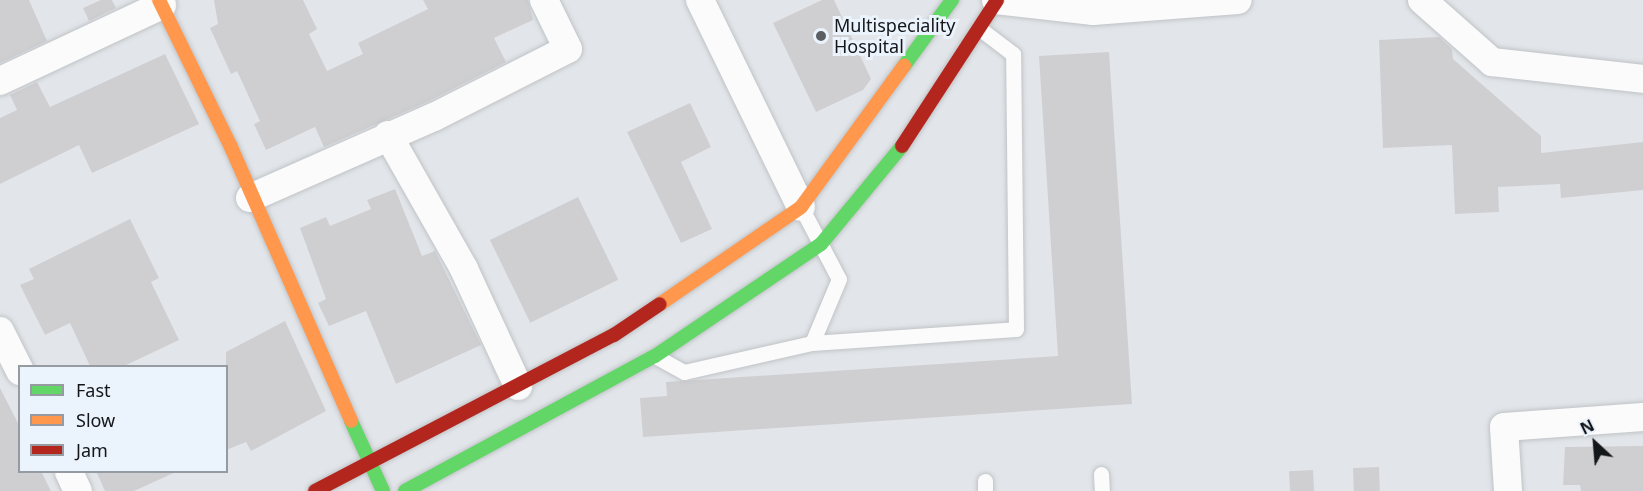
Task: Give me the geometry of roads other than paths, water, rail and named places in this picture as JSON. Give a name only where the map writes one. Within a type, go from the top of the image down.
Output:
[{"type":"main road","points":[[315,491],[370,460],[614,335],[801,207],[951,0]]},
{"type":"main road","points":[[405,491],[655,356],[821,244],[913,133],[996,0]]},
{"type":"main road","points":[[161,3],[231,147],[250,198],[383,491]]},
{"type":"street","points":[[250,198],[388,135],[434,117],[568,49],[544,0]]},
{"type":"street","points":[[700,0],[801,207]]},
{"type":"street","points":[[996,0],[1094,11],[1238,0]]},
{"type":"street","points":[[1422,0],[1492,62],[1643,79]]},
{"type":"street","points":[[0,81],[161,3]]},
{"type":"street","points":[[388,135],[464,269],[518,386]]},
{"type":"street","points":[[0,331],[18,367]]},
{"type":"street","points":[[1508,491],[1504,427],[1643,417]]},
{"type":"street","points":[[70,473],[78,491]]},
{"type":"lane","points":[[655,356],[684,372],[812,343],[1016,328],[1013,54],[979,28]]},
{"type":"lane","points":[[801,207],[839,279],[812,343]]},
{"type":"lane","points":[[1101,474],[1102,491]]},
{"type":"place","name":"Multispeciality Hospital","points":[[821,36]]}]
